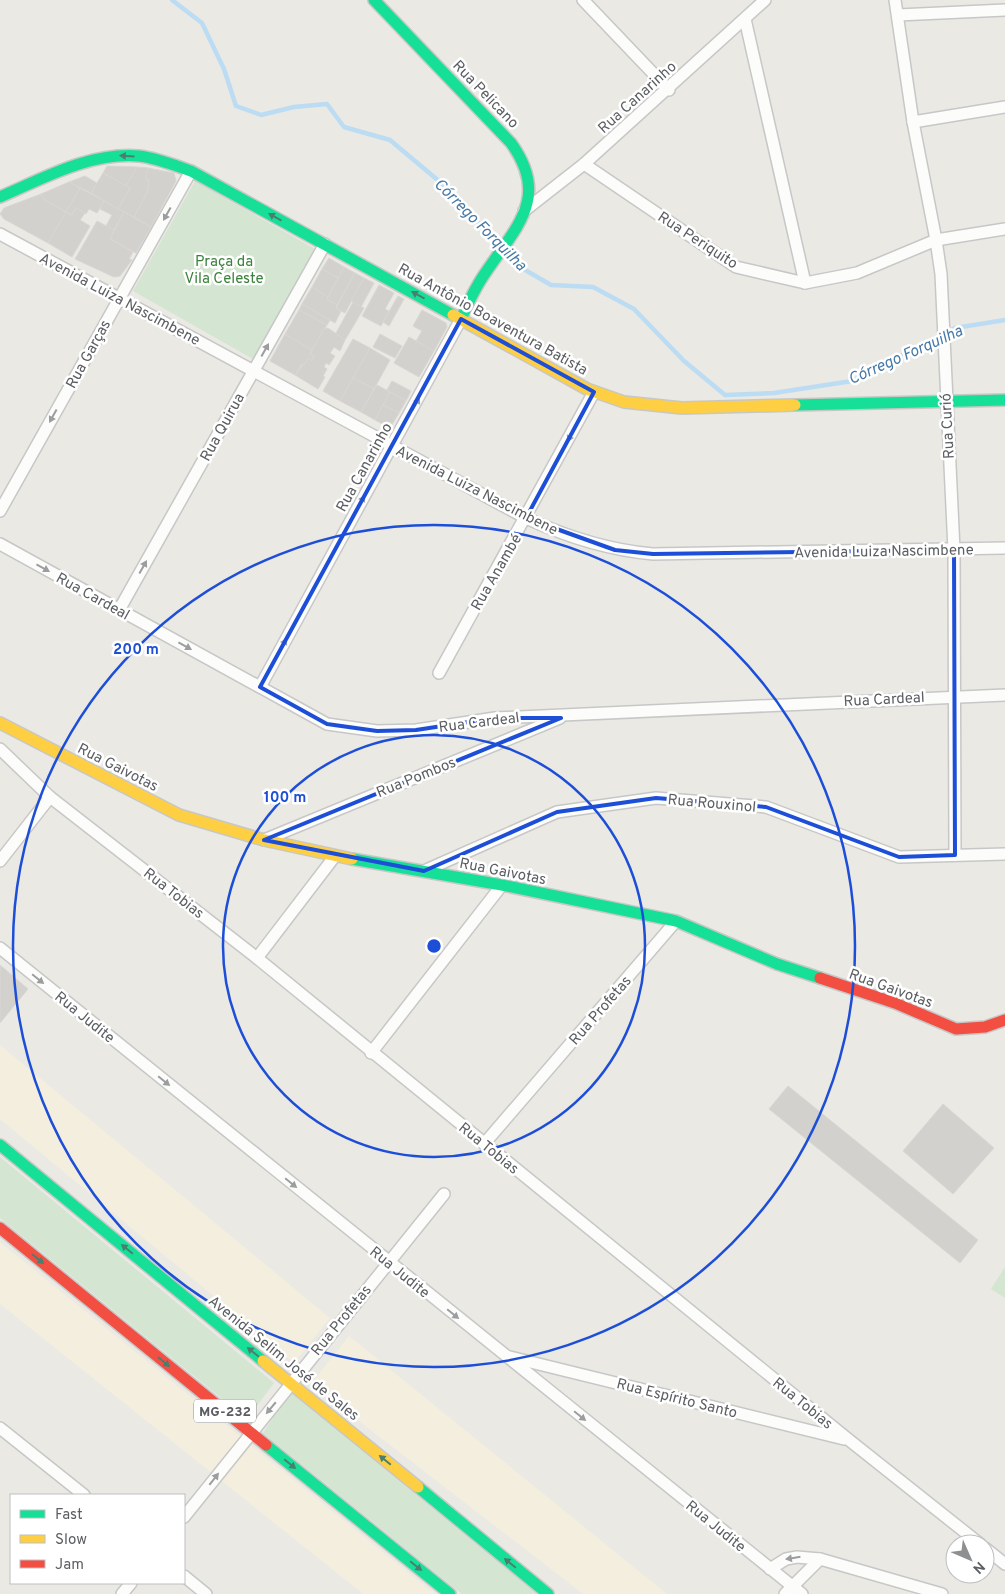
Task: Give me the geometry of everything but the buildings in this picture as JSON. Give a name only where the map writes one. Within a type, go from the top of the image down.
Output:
[{"type":"street","name":"Rua Pelicano","points":[[374,0],[512,143],[526,168],[529,181],[524,211],[493,261]]},
{"type":"street","points":[[583,0],[669,90]]},
{"type":"street","name":"Rua Canarinho","points":[[524,211],[584,164],[669,90],[766,0]]},
{"type":"street","name":"Rua Curió","points":[[895,0],[913,122],[936,240],[942,307],[946,370],[945,402],[954,550],[955,856]]},
{"type":"street","points":[[898,15],[1005,10]]},
{"type":"street","points":[[745,18],[805,284]]},
{"type":"street","points":[[913,122],[1005,107]]},
{"type":"street","name":"Rua Antônio Boaventura Batista","points":[[0,197],[83,162],[105,156],[145,157],[171,163],[191,171],[594,392],[631,403],[682,408],[1005,400]]},
{"type":"street","name":"Rua Periquito","points":[[584,164],[736,267],[805,284],[857,274],[936,240],[1005,229]]},
{"type":"street","name":"Rua Garças","points":[[0,511],[191,171]]},
{"type":"street","name":"Avenida Luiza Nascimbene","points":[[0,234],[526,518],[588,543],[615,550],[653,554],[1005,548]]},
{"type":"street","name":"Rua Quirua","points":[[119,610],[325,244]]},
{"type":"street","name":"Rua Canarinho","points":[[260,687],[392,447],[475,289],[493,261]]},
{"type":"street","name":"Rua Anambé","points":[[439,673],[594,392]]},
{"type":"street","name":"Rua Cardeal","points":[[0,544],[327,724],[377,730],[416,730],[495,718],[1005,695]]},
{"type":"street","name":"Rua Pombos","points":[[264,840],[569,714]]},
{"type":"street","name":"Rua Gaivotas","points":[[0,722],[179,815],[264,840],[335,856],[502,885],[676,921],[777,964],[895,1003],[956,1029],[985,1027],[1005,1020]]},
{"type":"street","name":"Rua Tobias","points":[[0,749],[50,797],[257,958],[371,1053],[967,1534]]},
{"type":"street","points":[[0,862],[50,797]]},
{"type":"street","name":"Rua Rouxinol","points":[[424,872],[557,812],[656,798],[766,807],[899,857],[1005,854]]},
{"type":"street","points":[[257,958],[335,856]]},
{"type":"street","points":[[371,1053],[502,885]]},
{"type":"street","name":"Rua Profetas","points":[[484,1144],[676,921]]},
{"type":"street","name":"Rua Judite","points":[[0,948],[770,1569],[789,1590],[802,1594]]},
{"type":"street","name":"Avenida Selim José de Sales","points":[[0,1146],[548,1594]]},
{"type":"street","name":"Rua Profetas","points":[[185,1516],[250,1432],[444,1194]]},
{"type":"street","name":"MG-232","points":[[0,1228],[450,1594]]},
{"type":"street","name":"Rua Espírito Santo","points":[[506,1356],[849,1440]]},
{"type":"street","points":[[0,1428],[83,1494]]},
{"type":"street","points":[[995,1556],[1005,1564]]},
{"type":"street","points":[[770,1569],[786,1559],[797,1557],[820,1559],[942,1594]]},
{"type":"street","points":[[789,1590],[820,1559]]},
{"type":"street","points":[[185,1577],[206,1594]]},
{"type":"street","points":[[122,1594],[130,1584]]},
{"type":"highlighted area","points":[[461,319],[594,392],[526,518],[615,550],[653,554],[954,550],[955,855],[899,857],[766,807],[656,798],[557,812],[424,871],[264,840],[561,718],[495,718],[416,730],[377,731],[327,724],[260,687]]},
{"type":"shaded area","points":[[0,1045],[330,1318],[294,1363],[0,1119]]},
{"type":"shaded area","points":[[0,1242],[435,1594],[363,1594],[0,1304]]},
{"type":"shaded area","points":[[349,1336],[667,1594],[583,1594],[311,1384]]},
{"type":"green space","name":"Praça da Vila Celeste","points":[[195,181],[315,249],[253,359],[133,291]]},
{"type":"green space","points":[[0,1157],[274,1383],[247,1419],[0,1218]]},
{"type":"green space","points":[[1005,1267],[1005,1298],[991,1289]]},
{"type":"green space","points":[[290,1392],[537,1594],[462,1594],[263,1433]]},
{"type":"waterway","name":"Córrego Forquilha","points":[[172,0],[202,23],[224,69],[236,106],[261,115],[294,107],[327,104],[344,127],[390,140],[440,182],[500,246]]},
{"type":"waterway","name":"Córrego Forquilha","points":[[505,251],[520,267],[551,285],[593,287],[634,309],[684,361],[725,395],[774,393],[852,381],[955,328],[1005,320]]},
{"type":"traffic: fast","points":[[374,0],[511,143],[522,162],[528,179],[528,195],[525,210],[518,225],[479,283],[461,319]]},
{"type":"traffic: fast","points":[[0,197],[85,162],[121,156],[139,156],[159,160],[191,171],[453,315]]},
{"type":"traffic: fast","points":[[795,405],[1005,400]]},
{"type":"traffic: fast","points":[[352,859],[502,885],[676,921],[777,964],[820,978]]},
{"type":"traffic: fast","points":[[0,1145],[263,1361]]},
{"type":"traffic: fast","points":[[266,1445],[450,1594]]},
{"type":"traffic: fast","points":[[418,1487],[548,1594]]},
{"type":"traffic: slow","points":[[453,315],[587,389],[624,402],[682,408],[795,405]]},
{"type":"traffic: slow","points":[[0,723],[179,815],[264,840],[352,859]]},
{"type":"traffic: slow","points":[[263,1361],[418,1487]]},
{"type":"traffic: jam","points":[[820,978],[895,1003],[956,1029],[985,1027],[1005,1020]]},
{"type":"traffic: jam","points":[[0,1228],[266,1445]]}]
